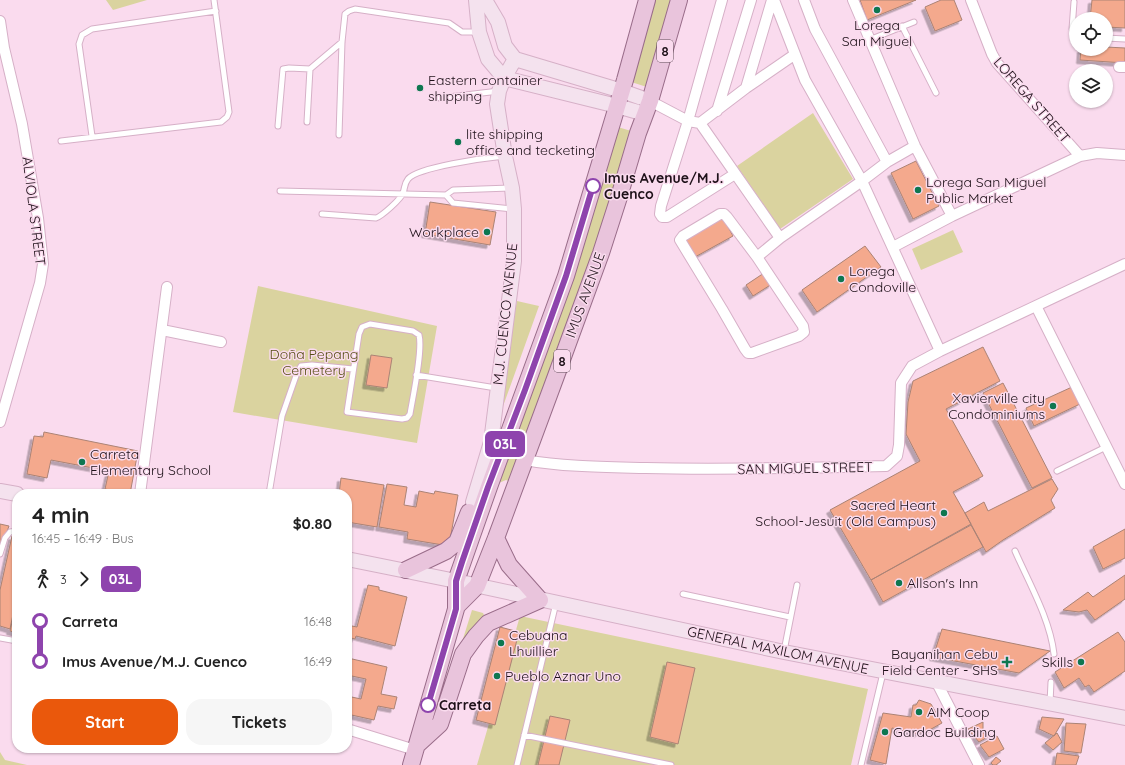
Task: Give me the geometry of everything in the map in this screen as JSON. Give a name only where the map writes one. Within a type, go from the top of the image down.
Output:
[{"type":"main road","points":[[476,0],[479,32],[488,60],[504,78],[617,106],[647,108]]},
{"type":"main road","points":[[485,0],[498,22],[505,46],[515,58],[622,91],[647,108]]},
{"type":"main road","name":"IMUS AVENUE","points":[[456,581],[488,487],[566,276],[622,91],[647,0]]},
{"type":"main road","name":"IMUS AVENUE","points":[[476,586],[496,538],[601,253],[647,108],[679,0]]},
{"type":"main road","name":"M.J. CUENCO AVENUE","points":[[473,502],[491,442],[514,261],[514,209],[512,188],[505,156],[497,104],[499,91],[504,78],[515,58]]},
{"type":"main road","points":[[406,570],[446,551],[457,542],[478,493],[488,487]]},
{"type":"main road","points":[[0,491],[12,493]]},
{"type":"main road","points":[[414,754],[440,724],[463,654],[476,636],[488,623],[540,600],[509,564],[496,538]]},
{"type":"main road","name":"GENERAL MAXILOM AVENUE","points":[[352,560],[406,570],[784,652],[1125,718]]},
{"type":"main road","name":"8","points":[[414,754],[456,607],[456,581]]},
{"type":"main road","name":"8","points":[[456,607],[476,586]]},
{"type":"street","points":[[722,0],[688,121],[661,206],[660,214],[662,217],[667,216],[735,174]]},
{"type":"street","points":[[717,111],[751,0]]},
{"type":"street","points":[[746,88],[773,0]]},
{"type":"street","points":[[773,0],[805,80],[862,181],[940,351]]},
{"type":"street","points":[[804,0],[815,29],[887,162]]},
{"type":"street","points":[[852,0],[915,146],[952,216]]},
{"type":"street","name":"LOREGA STREET","points":[[971,0],[997,63],[1080,156],[1097,154],[1125,155]]},
{"type":"street","name":"ALVIOLA STREET","points":[[0,22],[4,48],[22,124],[38,218],[43,264],[40,283],[0,422]]},
{"type":"street","points":[[647,108],[668,111],[688,121],[700,123],[746,88],[794,55]]},
{"type":"street","points":[[700,123],[780,238]]},
{"type":"street","points":[[757,257],[780,238],[887,162],[915,146]]},
{"type":"street","points":[[893,247],[952,216],[1080,156]]},
{"type":"street","points":[[724,214],[757,257],[803,326],[804,332],[799,336],[752,353],[748,353],[680,240],[683,236],[724,214]]},
{"type":"street","name":"SAN MIGUEL STREET","points":[[525,460],[580,467],[702,470],[886,466],[897,456],[899,445],[900,383],[912,366],[940,351],[1125,264]]},
{"type":"street","points":[[141,489],[167,287]]},
{"type":"street","points":[[1036,306],[1125,484]]},
{"type":"street","points":[[162,330],[221,342]]},
{"type":"street","points":[[936,681],[979,765]]},
{"type":"street","points":[[352,731],[414,754]]},
{"type":"lane","points":[[61,140],[221,122],[227,118],[229,112],[214,0]]},
{"type":"lane","points":[[1073,12],[1074,2]]},
{"type":"lane","points":[[339,135],[342,42],[345,14],[349,11],[355,9],[449,23],[462,32],[479,32]]},
{"type":"lane","points":[[92,136],[79,44],[82,35],[92,29],[216,11]]},
{"type":"lane","points":[[869,40],[914,22]]},
{"type":"lane","points":[[902,26],[936,93]]},
{"type":"lane","points":[[1113,38],[1125,39]]},
{"type":"lane","points":[[278,126],[283,69],[310,69],[342,42]]},
{"type":"lane","points":[[307,122],[310,69]]},
{"type":"lane","points":[[440,98],[499,91]]},
{"type":"lane","points":[[322,214],[376,218],[383,214],[403,194],[404,184],[408,178],[415,173],[464,161],[505,156]]},
{"type":"lane","points":[[280,191],[446,195],[453,190],[512,188]]},
{"type":"lane","points":[[446,195],[453,203],[514,209]]},
{"type":"lane","points":[[370,324],[412,331],[418,335],[421,342],[410,414],[407,418],[402,419],[347,412],[354,369],[359,334],[362,327],[370,324]]},
{"type":"lane","points":[[270,489],[282,416],[299,369],[302,366],[312,365],[354,369]]},
{"type":"lane","points":[[416,375],[497,388]]},
{"type":"lane","points":[[1057,471],[1106,447]]},
{"type":"lane","points":[[0,554],[5,538],[12,532]]},
{"type":"lane","points":[[1015,551],[1040,607],[1053,643],[1054,654]]},
{"type":"lane","points":[[784,652],[797,585]]},
{"type":"lane","points":[[683,594],[790,616]]},
{"type":"lane","points":[[517,765],[556,603]]},
{"type":"lane","points":[[0,638],[12,640]]},
{"type":"lane","points":[[861,765],[883,671]]},
{"type":"lane","points":[[1050,704],[1051,682]]},
{"type":"lane","points":[[524,735],[671,765]]},
{"type":"green space","points":[[106,0],[147,0],[113,10]]},
{"type":"green space","points":[[648,0],[679,0],[653,89],[625,80]]},
{"type":"green space","points":[[813,113],[853,179],[780,229],[737,166]]},
{"type":"green space","points":[[611,125],[638,133],[516,484],[506,480],[489,487]]},
{"type":"green space","points":[[953,230],[963,252],[921,270],[912,249]]},
{"type":"green space","name":"Doña Pepang Cemetery","points":[[258,286],[437,326],[417,443],[233,412]]},
{"type":"green space","points":[[517,301],[539,306],[492,437],[494,419]]},
{"type":"green space","points":[[472,610],[483,613],[484,615],[462,642]]},
{"type":"green space","points":[[520,616],[868,689],[851,765],[477,765]]},
{"type":"green space","points":[[0,752],[5,760],[27,765],[0,765]]},
{"type":"building","name":"Lorega San Miguel","points":[[860,0],[916,0],[867,20]]},
{"type":"building","points":[[941,0],[954,0],[962,20],[935,31],[925,7]]},
{"type":"building","points":[[1092,0],[1125,0],[1125,28],[1113,27],[1113,12],[1091,12]]},
{"type":"building","points":[[1113,47],[1125,48],[1125,63],[1080,60],[1080,56],[1113,56]]},
{"type":"building","points":[[916,161],[939,206],[913,219],[891,173]]},
{"type":"building","points":[[430,202],[496,212],[490,245],[425,234]]},
{"type":"building","points":[[723,218],[733,236],[695,257],[685,239]]},
{"type":"building","name":"Lorega Condoville","points":[[865,246],[881,267],[817,312],[802,290]]},
{"type":"building","points":[[764,273],[772,284],[753,296],[746,285]]},
{"type":"building","points":[[983,347],[1000,381],[946,409],[983,476],[953,492],[971,524],[871,580],[830,510],[920,461],[906,434],[908,402],[913,381]]},
{"type":"building","points":[[371,355],[392,358],[387,388],[366,385]]},
{"type":"building","points":[[1003,383],[1052,478],[1032,488],[983,393]]},
{"type":"building","name":"Xavierville city Condominiums","points":[[1072,387],[1080,404],[1034,426],[1026,408]]},
{"type":"building","name":"Carreta Elementary School","points":[[44,432],[138,451],[131,489],[105,489],[109,471],[51,460],[47,478],[27,474],[34,436],[43,437]]},
{"type":"building","points":[[341,478],[384,485],[377,527],[352,523],[352,489],[340,489]]},
{"type":"building","points":[[1052,479],[1058,489],[1051,500],[1055,508],[986,552],[965,513],[984,502],[988,511]]},
{"type":"building","points":[[387,484],[407,487],[404,505],[416,507],[419,491],[434,494],[435,491],[458,495],[449,546],[407,539],[408,532],[379,527]]},
{"type":"building","points":[[0,524],[9,526],[0,551]]},
{"type":"building","points":[[971,525],[983,547],[883,602],[871,580]]},
{"type":"building","points":[[1125,529],[1125,558],[1103,569],[1093,547]]},
{"type":"building","points":[[12,536],[12,619],[10,629],[0,626],[0,590]]},
{"type":"building","points":[[1125,575],[1125,599],[1095,620],[1087,610],[1079,612],[1063,610],[1088,592],[1093,597]]},
{"type":"building","points":[[368,585],[379,587],[379,590],[407,597],[395,646],[356,636],[355,639],[352,638],[352,626],[357,627]]},
{"type":"building","name":"Pueblo Aznar Uno","points":[[500,627],[519,632],[495,725],[476,720]]},
{"type":"building","points":[[942,629],[1050,651],[1019,673],[933,657]]},
{"type":"building","points":[[1118,632],[1125,642],[1125,671],[1094,692],[1089,685],[1085,687],[1079,678],[1064,688],[1055,672]]},
{"type":"building","points":[[352,659],[387,667],[381,694],[397,697],[394,709],[378,706],[374,720],[352,715],[352,697],[361,699],[366,679],[352,676]]},
{"type":"building","points":[[667,662],[695,668],[678,744],[650,737]]},
{"type":"building","name":"Gardoc Building","points":[[919,700],[931,704],[942,723],[924,733],[919,732],[918,734],[892,728],[886,764],[870,760],[883,713],[911,717],[913,705],[916,705]]},
{"type":"building","points":[[550,716],[570,720],[559,765],[538,765]]},
{"type":"building","points":[[1042,717],[1064,719],[1054,736],[1039,729]]},
{"type":"building","points":[[983,722],[983,733],[991,735],[979,742],[968,729]]},
{"type":"building","points":[[1066,723],[1086,724],[1081,753],[1064,751]]},
{"type":"building","points":[[1057,733],[1062,742],[1053,750],[1045,743]]},
{"type":"building","points":[[997,736],[1004,749],[989,757],[980,745]]},
{"type":"building","points":[[1057,753],[1079,756],[1076,765],[1055,765]]},
{"type":"building","points":[[996,757],[1001,761],[996,765],[993,765],[991,763]]},
{"type":"bus line","name":"03L","points":[[428,705],[456,609],[456,581],[462,562],[566,276],[593,186]]},
{"type":"place","name":"Lorega San Miguel","points":[[877,10]]},
{"type":"place","name":"Eastern container shipping","points":[[420,88]]},
{"type":"place","name":"lite shipping office and tecketing","points":[[458,142]]},
{"type":"place","name":"Imus Avenue/M.J. Cuenco","points":[[593,186]]},
{"type":"place","name":"Lorega San Miguel Public Market","points":[[918,190]]},
{"type":"place","name":"Workplace","points":[[487,232]]},
{"type":"place","name":"Lorega Condoville","points":[[841,279]]},
{"type":"place","name":"Xavierville city Condominiums","points":[[1053,406]]},
{"type":"place","name":"Carreta Elementary School","points":[[82,462]]},
{"type":"place","name":"Sacred Heart School-Jesuit (Old Campus)","points":[[944,513]]},
{"type":"place","name":"Allson's Inn","points":[[899,583]]},
{"type":"place","name":"Cebuana Lhuillier","points":[[501,643]]},
{"type":"place","name":"Bayanihan Cebu Field Center - SHS","points":[[1007,662]]},
{"type":"place","name":"Skills","points":[[1081,662]]},
{"type":"place","name":"Pueblo Aznar Uno","points":[[497,676]]},
{"type":"place","name":"Carreta","points":[[428,705]]},
{"type":"place","name":"AIM Coop","points":[[919,712]]},
{"type":"place","name":"Gardoc Building","points":[[885,732]]}]
